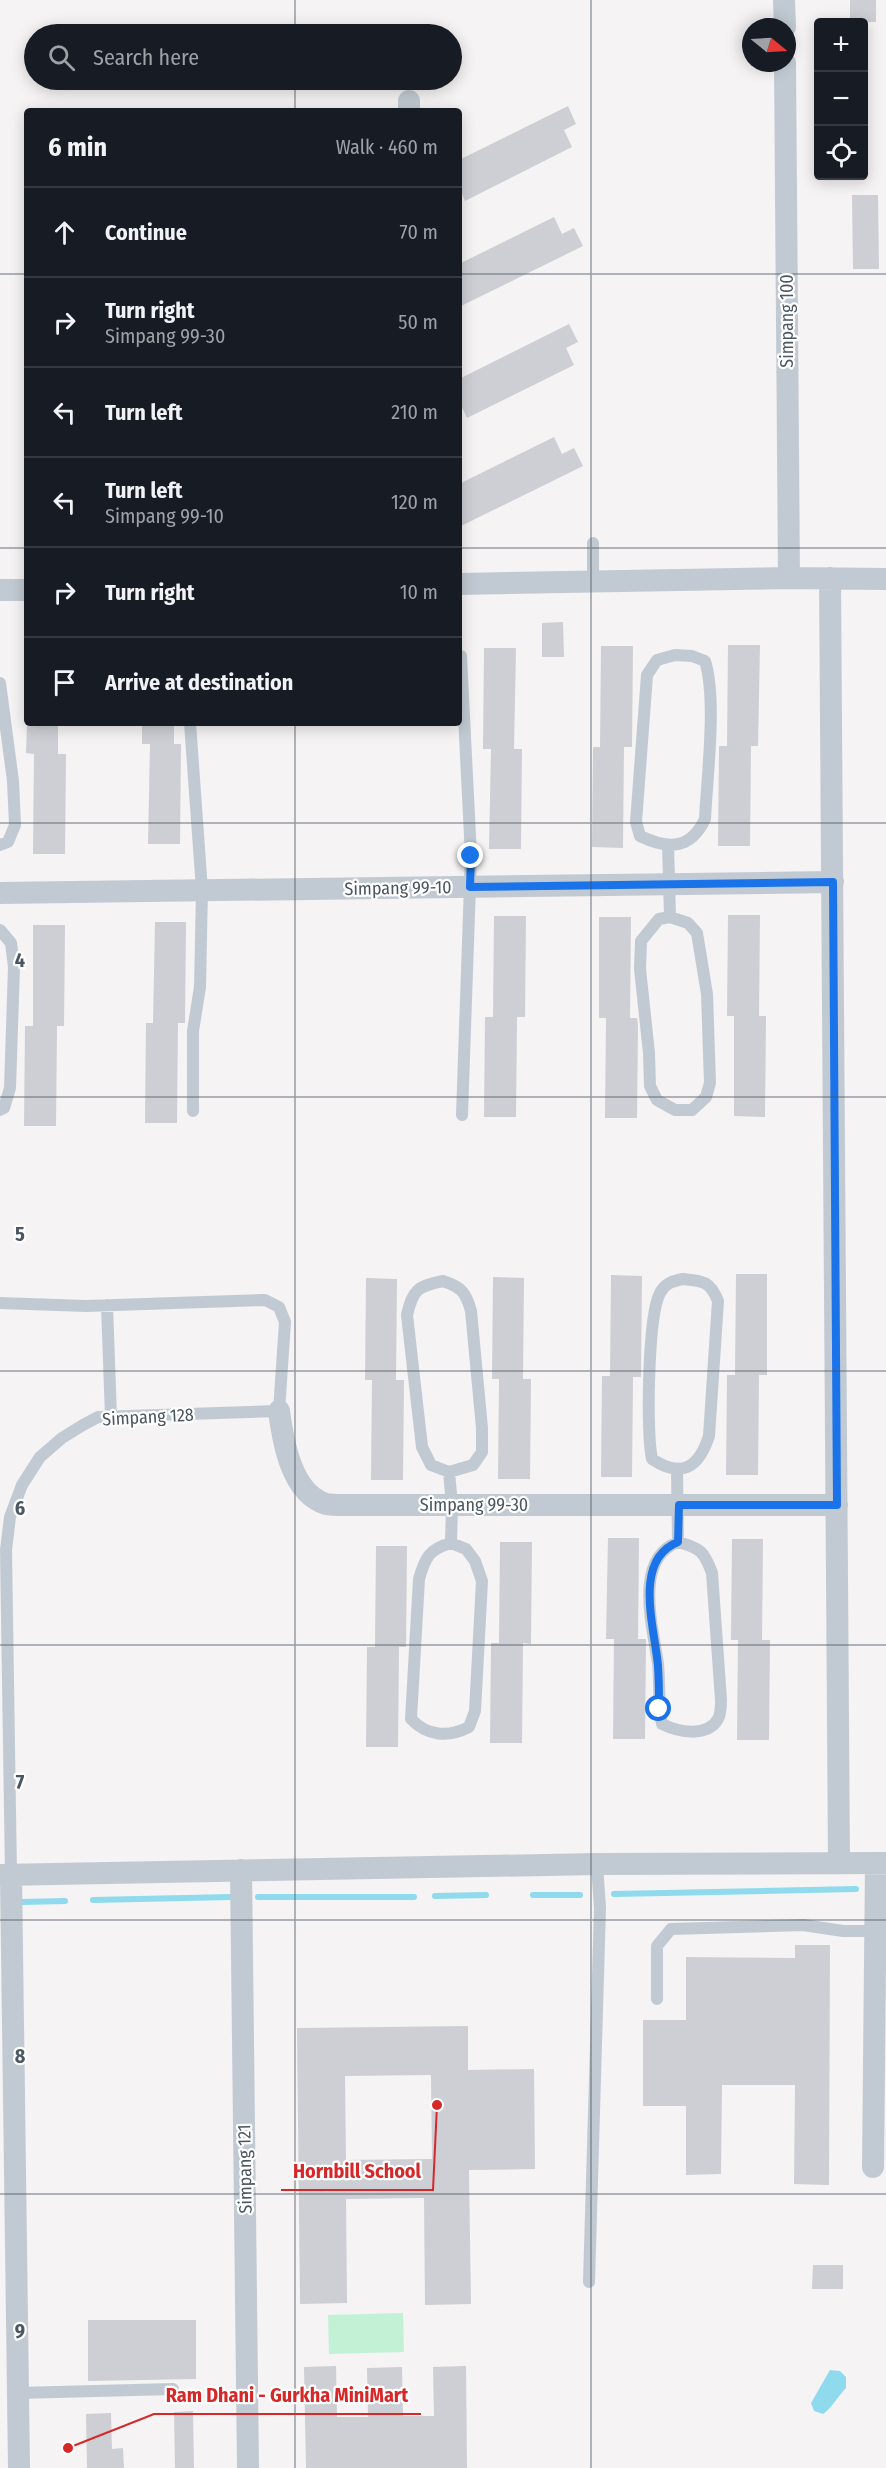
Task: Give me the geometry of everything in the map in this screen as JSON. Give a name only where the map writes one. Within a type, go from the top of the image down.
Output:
[{"type":"street","points":[[784,0],[784,18]]},
{"type":"street","name":"Simpang 100","points":[[785,72],[789,578]]},
{"type":"street","points":[[462,584],[789,578],[886,579]]},
{"type":"street","points":[[830,578],[839,1863]]},
{"type":"street","points":[[0,590],[24,590]]},
{"type":"street","name":"Simpang 99-10","points":[[0,893],[833,882]]},
{"type":"street","name":"Simpang 99-30","points":[[279,1411],[282,1436],[295,1474],[310,1493],[325,1503],[837,1505]]},
{"type":"street","points":[[6,1875],[597,1864],[881,1863],[875,1931],[873,2167]]},
{"type":"street","name":"Simpang 121","points":[[241,1870],[248,2468]]},
{"type":"street","name":"Simpang 128","points":[[6,1875],[19,2468]]},
{"type":"lane","points":[[593,543],[593,582]]},
{"type":"lane","points":[[675,655],[692,656],[705,662],[710,675],[705,819],[699,832],[691,838],[682,843],[668,845],[654,843],[640,836],[636,822],[647,675],[657,660],[675,655]]},
{"type":"lane","points":[[0,683],[13,781],[15,825],[8,842],[0,845]]},
{"type":"lane","points":[[462,683],[470,887],[462,1116]]},
{"type":"lane","points":[[190,726],[202,890],[200,987],[194,1031],[194,1111]]},
{"type":"lane","points":[[668,845],[670,917]]},
{"type":"lane","points":[[670,917],[688,923],[697,933],[707,994],[710,1083],[706,1097],[692,1110],[675,1110],[657,1100],[651,1086],[640,969],[641,941],[659,919],[670,917]]},
{"type":"lane","points":[[0,930],[11,943],[14,967],[10,1088],[4,1108],[0,1110]]},
{"type":"lane","points":[[683,1279],[700,1281],[712,1287],[717,1301],[710,1436],[704,1453],[691,1467],[677,1469],[662,1465],[652,1459],[649,1446],[650,1370],[655,1310],[660,1292],[669,1282],[683,1279]]},
{"type":"lane","points":[[442,1281],[458,1286],[466,1294],[471,1311],[482,1428],[482,1452],[472,1465],[449,1472],[431,1465],[422,1446],[407,1315],[412,1295],[425,1284],[442,1281]]},
{"type":"lane","name":"Simpang 99-30","points":[[106,1305],[265,1300],[279,1307],[285,1322],[279,1411]]},
{"type":"lane","points":[[0,1302],[106,1305],[111,1417]]},
{"type":"lane","name":"Simpang 128","points":[[6,1875],[6,1550],[10,1517],[22,1485],[40,1457],[62,1438],[98,1417],[279,1411]]},
{"type":"lane","points":[[677,1469],[678,1542]]},
{"type":"lane","points":[[449,1472],[452,1505],[451,1543]]},
{"type":"lane","points":[[678,1542],[695,1547],[705,1555],[712,1573],[721,1700],[719,1718],[709,1728],[694,1731],[677,1731],[662,1724],[659,1709],[658,1667],[650,1613],[649,1593],[653,1566],[668,1546],[678,1542]]},
{"type":"lane","points":[[451,1543],[466,1550],[475,1561],[482,1581],[475,1711],[469,1727],[456,1734],[436,1734],[419,1728],[411,1719],[419,1579],[424,1561],[437,1547],[451,1543]]},
{"type":"lane","points":[[589,2282],[600,1908],[597,1864]]},
{"type":"lane","points":[[657,1999],[657,1946],[671,1929],[803,1925],[843,1931],[875,1931]]},
{"type":"lane","points":[[18,2393],[173,2389]]},
{"type":"green space","points":[[403,2313],[404,2352],[329,2354],[328,2315]]},
{"type":"water","points":[[830,2370],[840,2371],[846,2377],[846,2388],[823,2414],[814,2411],[811,2403]]},
{"type":"building","points":[[850,0],[876,0],[876,22],[868,22],[868,18],[850,18]]},
{"type":"building","points":[[568,106],[576,124],[564,130],[572,147],[465,201],[462,194],[462,159]]},
{"type":"building","points":[[852,195],[878,195],[879,269],[853,269]]},
{"type":"building","points":[[554,217],[562,234],[574,228],[583,246],[462,306],[462,263]]},
{"type":"building","points":[[569,324],[578,342],[566,348],[574,365],[467,418],[462,407],[462,378]]},
{"type":"building","points":[[554,437],[562,454],[574,448],[583,466],[462,526],[462,483]]},
{"type":"building","points":[[563,622],[564,657],[542,657],[542,623]]},
{"type":"building","points":[[728,645],[760,645],[758,746],[751,746],[750,846],[718,846],[719,746],[727,746]]},
{"type":"building","points":[[601,646],[633,646],[632,747],[624,747],[623,848],[592,847],[593,747],[600,747]]},
{"type":"building","points":[[484,648],[516,648],[514,749],[522,749],[521,849],[489,849],[491,749],[483,749]]},
{"type":"building","points":[[27,726],[58,726],[58,754],[66,754],[65,854],[33,854],[34,754],[26,753]]},
{"type":"building","points":[[142,726],[174,726],[174,744],[181,744],[180,844],[148,844],[150,744],[142,744]]},
{"type":"building","points":[[728,915],[760,915],[759,1016],[766,1016],[765,1117],[734,1116],[734,1016],[727,1016]]},
{"type":"building","points":[[494,916],[526,916],[525,1017],[517,1017],[516,1117],[484,1117],[485,1017],[493,1017]]},
{"type":"building","points":[[599,917],[631,917],[630,1018],[637,1018],[638,1025],[637,1118],[605,1118],[606,1018],[599,1018]]},
{"type":"building","points":[[155,922],[186,922],[185,1023],[178,1023],[177,1123],[145,1123],[146,1023],[153,1023]]},
{"type":"building","points":[[33,925],[65,925],[64,1026],[57,1026],[56,1126],[24,1126],[25,1026],[33,1026]]},
{"type":"building","points":[[736,1274],[767,1274],[767,1375],[759,1375],[758,1475],[726,1475],[727,1375],[735,1375]]},
{"type":"building","points":[[611,1275],[642,1276],[641,1377],[633,1377],[632,1477],[601,1477],[602,1376],[610,1376]]},
{"type":"building","points":[[493,1277],[524,1278],[523,1379],[531,1379],[530,1479],[498,1479],[499,1379],[492,1379]]},
{"type":"building","points":[[366,1278],[397,1279],[396,1380],[404,1380],[403,1480],[371,1480],[372,1380],[365,1380]]},
{"type":"building","points":[[608,1538],[639,1538],[638,1639],[646,1639],[645,1739],[613,1739],[614,1639],[606,1639]]},
{"type":"building","points":[[732,1539],[763,1539],[762,1640],[770,1640],[769,1740],[737,1740],[738,1640],[731,1640]]},
{"type":"building","points":[[500,1542],[532,1542],[531,1644],[523,1643],[522,1743],[490,1743],[491,1643],[499,1643]]},
{"type":"building","points":[[376,1546],[407,1546],[406,1647],[399,1647],[398,1747],[366,1747],[367,1647],[375,1647]]},
{"type":"building","points":[[795,1945],[830,1945],[829,2185],[794,2184],[795,2085],[722,2085],[721,2174],[686,2175],[686,2106],[643,2106],[643,2020],[686,2020],[686,1957],[795,1958]]},
{"type":"building","points":[[468,2026],[468,2070],[534,2069],[535,2169],[469,2170],[471,2304],[425,2305],[424,2198],[346,2199],[347,2303],[300,2304],[297,2028]],"holes":[[[431,2075],[432,2159],[346,2160],[345,2076]]]},
{"type":"building","points":[[813,2265],[843,2265],[843,2289],[812,2289]]},
{"type":"building","points":[[88,2320],[196,2320],[196,2379],[88,2381]]},
{"type":"building","points":[[336,2366],[337,2417],[368,2417],[367,2368],[402,2367],[403,2416],[434,2416],[433,2367],[466,2366],[467,2468],[306,2468],[304,2367]]},
{"type":"building","points":[[193,2411],[194,2468],[175,2468],[174,2412]]},
{"type":"building","points":[[111,2413],[112,2449],[123,2448],[124,2468],[87,2468],[86,2414]]},
{"type":"waterway","points":[[614,1894],[856,1889]]},
{"type":"waterway","points":[[435,1896],[486,1895]]},
{"type":"waterway","points":[[533,1895],[580,1895]]},
{"type":"waterway","points":[[93,1900],[231,1897]]},
{"type":"waterway","points":[[258,1897],[414,1897]]},
{"type":"waterway","points":[[22,1902],[65,1901]]},
{"type":"place","name":"Hornbill School","points":[[437,2105]]},
{"type":"place","name":"Ram Dhani - Gurkha MiniMart","points":[[68,2448]]},
{"type":"route","points":[[471,856],[470,887],[833,882],[837,1505],[679,1505],[678,1542],[668,1546],[653,1566],[649,1593],[658,1667],[659,1709]]}]
